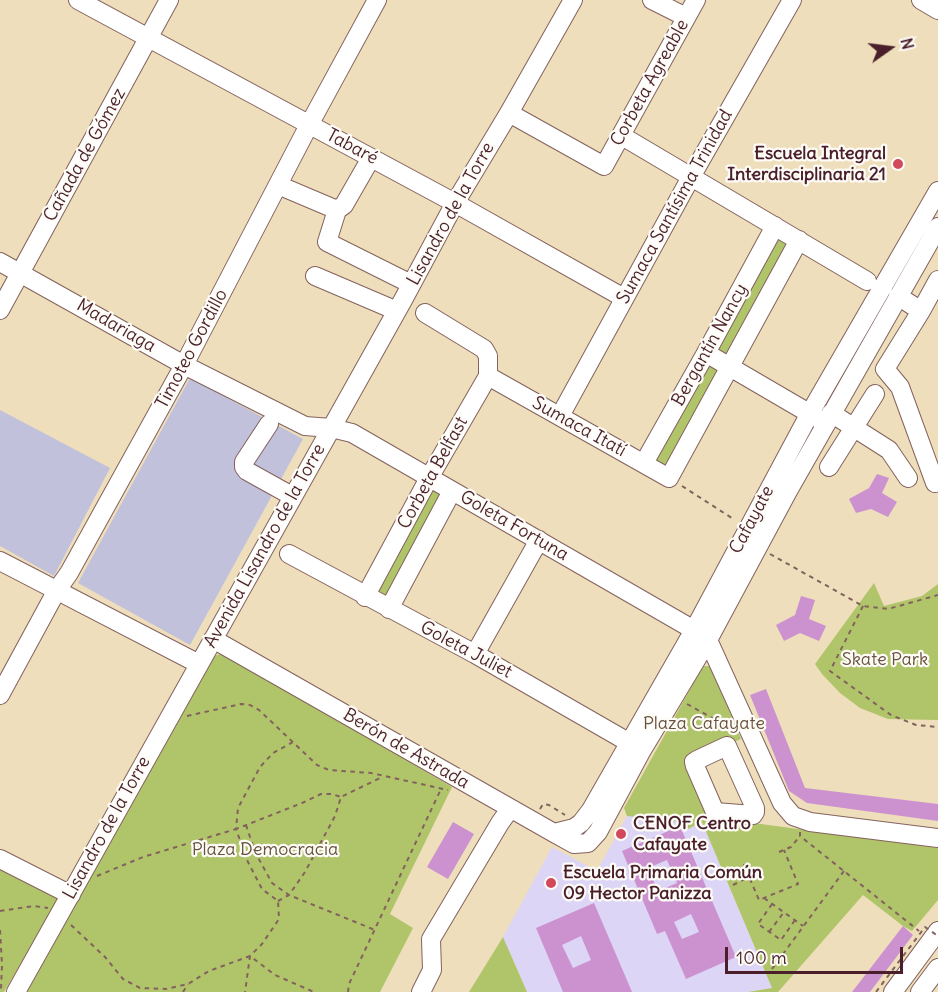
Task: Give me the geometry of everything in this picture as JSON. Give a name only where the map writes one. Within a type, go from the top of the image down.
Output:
[{"type":"street","name":"Tabaré","points":[[78,0],[454,203],[624,298]]},
{"type":"street","name":"Cañada de Gómez","points":[[0,310],[169,0]]},
{"type":"street","name":"Timoteo Gordillo","points":[[0,695],[184,365],[377,0]]},
{"type":"street","name":"Lisandro de la Torre","points":[[331,428],[454,203],[509,113],[573,0]]},
{"type":"street","points":[[652,0],[686,17]]},
{"type":"street","name":"Corbeta Agreable","points":[[509,113],[604,166],[696,0]]},
{"type":"street","name":"Sumaca Santísima Trinidad","points":[[560,416],[691,177],[792,0]]},
{"type":"street","points":[[921,0],[938,9]]},
{"type":"street","points":[[622,135],[867,281]]},
{"type":"street","points":[[371,158],[344,205],[337,210],[327,242],[411,284]]},
{"type":"street","points":[[278,185],[337,210]]},
{"type":"street","name":"Cafayate","points":[[554,833],[574,828],[587,817],[674,697],[748,528],[810,413],[933,212],[938,191]]},
{"type":"street","name":"Bergantín Nancy","points":[[644,463],[775,226]]},
{"type":"street","name":"Cafayate","points":[[598,832],[637,746],[701,635],[758,546],[938,227]]},
{"type":"street","name":"Bergantín Nancy","points":[[669,478],[799,240]]},
{"type":"street","name":"Madariaga","points":[[0,262],[184,365],[305,426],[331,428]]},
{"type":"street","points":[[315,276],[397,311]]},
{"type":"street","points":[[935,483],[900,387],[885,369],[938,280]]},
{"type":"street","points":[[898,296],[921,311]]},
{"type":"street","points":[[425,313],[484,349],[488,356],[488,376]]},
{"type":"street","points":[[706,353],[810,413],[853,428],[889,450],[908,478]]},
{"type":"street","name":"Sumaca Itatí","points":[[488,376],[669,478]]},
{"type":"street","name":"Corbeta Belfast","points":[[365,597],[429,478],[488,376]]},
{"type":"street","points":[[829,467],[875,394]]},
{"type":"street","points":[[269,423],[244,462],[244,467],[247,471],[292,496]]},
{"type":"street","name":"Goleta Fortuna","points":[[331,428],[352,433],[701,635]]},
{"type":"street","name":"Avenida Lisandro de la Torre","points":[[199,664],[331,428]]},
{"type":"street","name":"Corbeta Belfast","points":[[389,609],[452,491]]},
{"type":"street","points":[[475,654],[539,540]]},
{"type":"street","name":"Goleta Juliet","points":[[289,554],[365,597],[475,654],[637,746]]},
{"type":"street","points":[[0,561],[199,664]]},
{"type":"street","points":[[701,635],[782,803],[799,827],[810,822],[938,838]]},
{"type":"street","name":"Berón de Astrada","points":[[213,639],[574,844],[588,843],[598,832]]},
{"type":"street","name":"Lisandro de la Torre","points":[[16,992],[199,664]]},
{"type":"street","points":[[728,746],[748,731]]},
{"type":"street","points":[[421,992],[432,970],[431,939],[510,809]]},
{"type":"street","points":[[0,859],[71,895]]},
{"type":"street","points":[[892,992],[931,929]]},
{"type":"street","points":[[920,992],[938,968]]},
{"type":"path","points":[[669,478],[748,528]]},
{"type":"path","points":[[758,546],[791,567],[863,606],[888,609],[938,595]]},
{"type":"path","points":[[863,606],[830,671],[891,715],[916,725],[938,728]]},
{"type":"path","points":[[674,697],[737,731],[748,731]]},
{"type":"path","points":[[167,720],[241,704],[250,705],[317,765],[328,770],[371,773],[448,790],[457,778]]},
{"type":"path","points":[[0,911],[34,906],[53,909],[105,957],[123,979],[140,988],[166,989],[188,984],[209,971],[250,956],[262,944],[279,919],[278,901],[262,889],[247,860],[236,829],[238,808],[260,767],[273,753],[293,742]]},
{"type":"path","points":[[79,878],[99,876],[143,857],[236,829],[321,794],[341,797],[382,777]]},
{"type":"path","points":[[348,992],[349,984],[441,789]]},
{"type":"path","points":[[278,901],[289,895],[305,872],[335,816],[341,797]]},
{"type":"path","points":[[246,825],[255,852],[272,883],[289,895],[375,930]]},
{"type":"path","points":[[779,852],[791,847],[799,827],[844,871],[917,930],[922,924],[938,936]]},
{"type":"path","points":[[747,864],[744,865],[759,900],[798,884],[784,850]]},
{"type":"path","points":[[772,969],[844,871]]},
{"type":"path","points":[[733,885],[749,878]]},
{"type":"path","points":[[764,898],[803,926]]},
{"type":"path","points":[[772,904],[758,924],[781,940],[795,920]]},
{"type":"path","points":[[770,932],[784,912]]},
{"type":"path","points":[[876,992],[931,929]]},
{"type":"path","points":[[0,930],[1,992]]},
{"type":"path","points":[[245,992],[250,956]]},
{"type":"path","points":[[250,956],[275,975],[314,992]]},
{"type":"path","points":[[183,992],[188,984]]},
{"type":"shaded area","points":[[190,378],[303,439],[190,645],[78,583]]},
{"type":"shaded area","points":[[0,410],[110,468],[54,576],[0,546]]},
{"type":"shaded area","points":[[627,816],[702,822],[772,988],[748,992],[527,992],[503,937],[552,847],[597,871]]},
{"type":"green space","points":[[779,238],[787,242],[788,248],[735,351],[726,355],[718,349]]},
{"type":"green space","points":[[712,362],[720,370],[668,464],[664,467],[652,457],[707,365]]},
{"type":"green space","points":[[429,478],[452,491],[389,609],[365,597]]},
{"type":"green space","name":"Skate Park","points":[[874,583],[884,606],[922,596],[938,584],[938,720],[888,719],[860,708],[840,693],[815,664]]},
{"type":"green space","name":"Plaza Democracia","points":[[223,653],[452,787],[390,914],[413,928],[380,992],[22,992],[214,656]]},
{"type":"green space","name":"Plaza Cafayate","points":[[703,666],[711,666],[741,739],[686,763],[709,820],[761,824],[938,848],[938,900],[912,931],[863,895],[778,992],[748,992],[772,988],[702,822],[686,830],[681,822],[627,816],[624,808]]},
{"type":"green space","points":[[0,867],[60,896],[4,992],[0,992]]},
{"type":"green space","points":[[503,937],[527,992],[469,992]]},
{"type":"building","points":[[877,474],[889,478],[882,493],[897,502],[888,517],[871,509],[856,513],[849,499],[869,488]]},
{"type":"building","points":[[801,596],[815,600],[809,619],[826,626],[819,641],[800,633],[784,641],[776,625],[795,615]]},
{"type":"building","points":[[766,689],[805,788],[938,804],[938,821],[807,803],[789,791],[750,695]]},
{"type":"building","points":[[453,822],[474,834],[448,879],[427,867]]},
{"type":"building","points":[[680,826],[736,957],[686,979],[665,931],[657,934],[622,851]],"holes":[[[667,860],[677,883],[658,891],[648,868]],[[691,914],[699,932],[682,939],[674,922]]]},
{"type":"building","points":[[594,903],[632,992],[563,992],[536,928]],"holes":[[[581,936],[591,960],[573,968],[562,945]]]},
{"type":"building","points":[[903,926],[913,935],[870,992],[852,992]]},
{"type":"place","name":"Escuela Integral Interdisciplinaria 21","points":[[898,164]]},
{"type":"place","name":"CENOF Centro Cafayate","points":[[621,834]]},
{"type":"place","name":"Escuela Primaria Común 09 Hector Panizza","points":[[551,883]]}]
